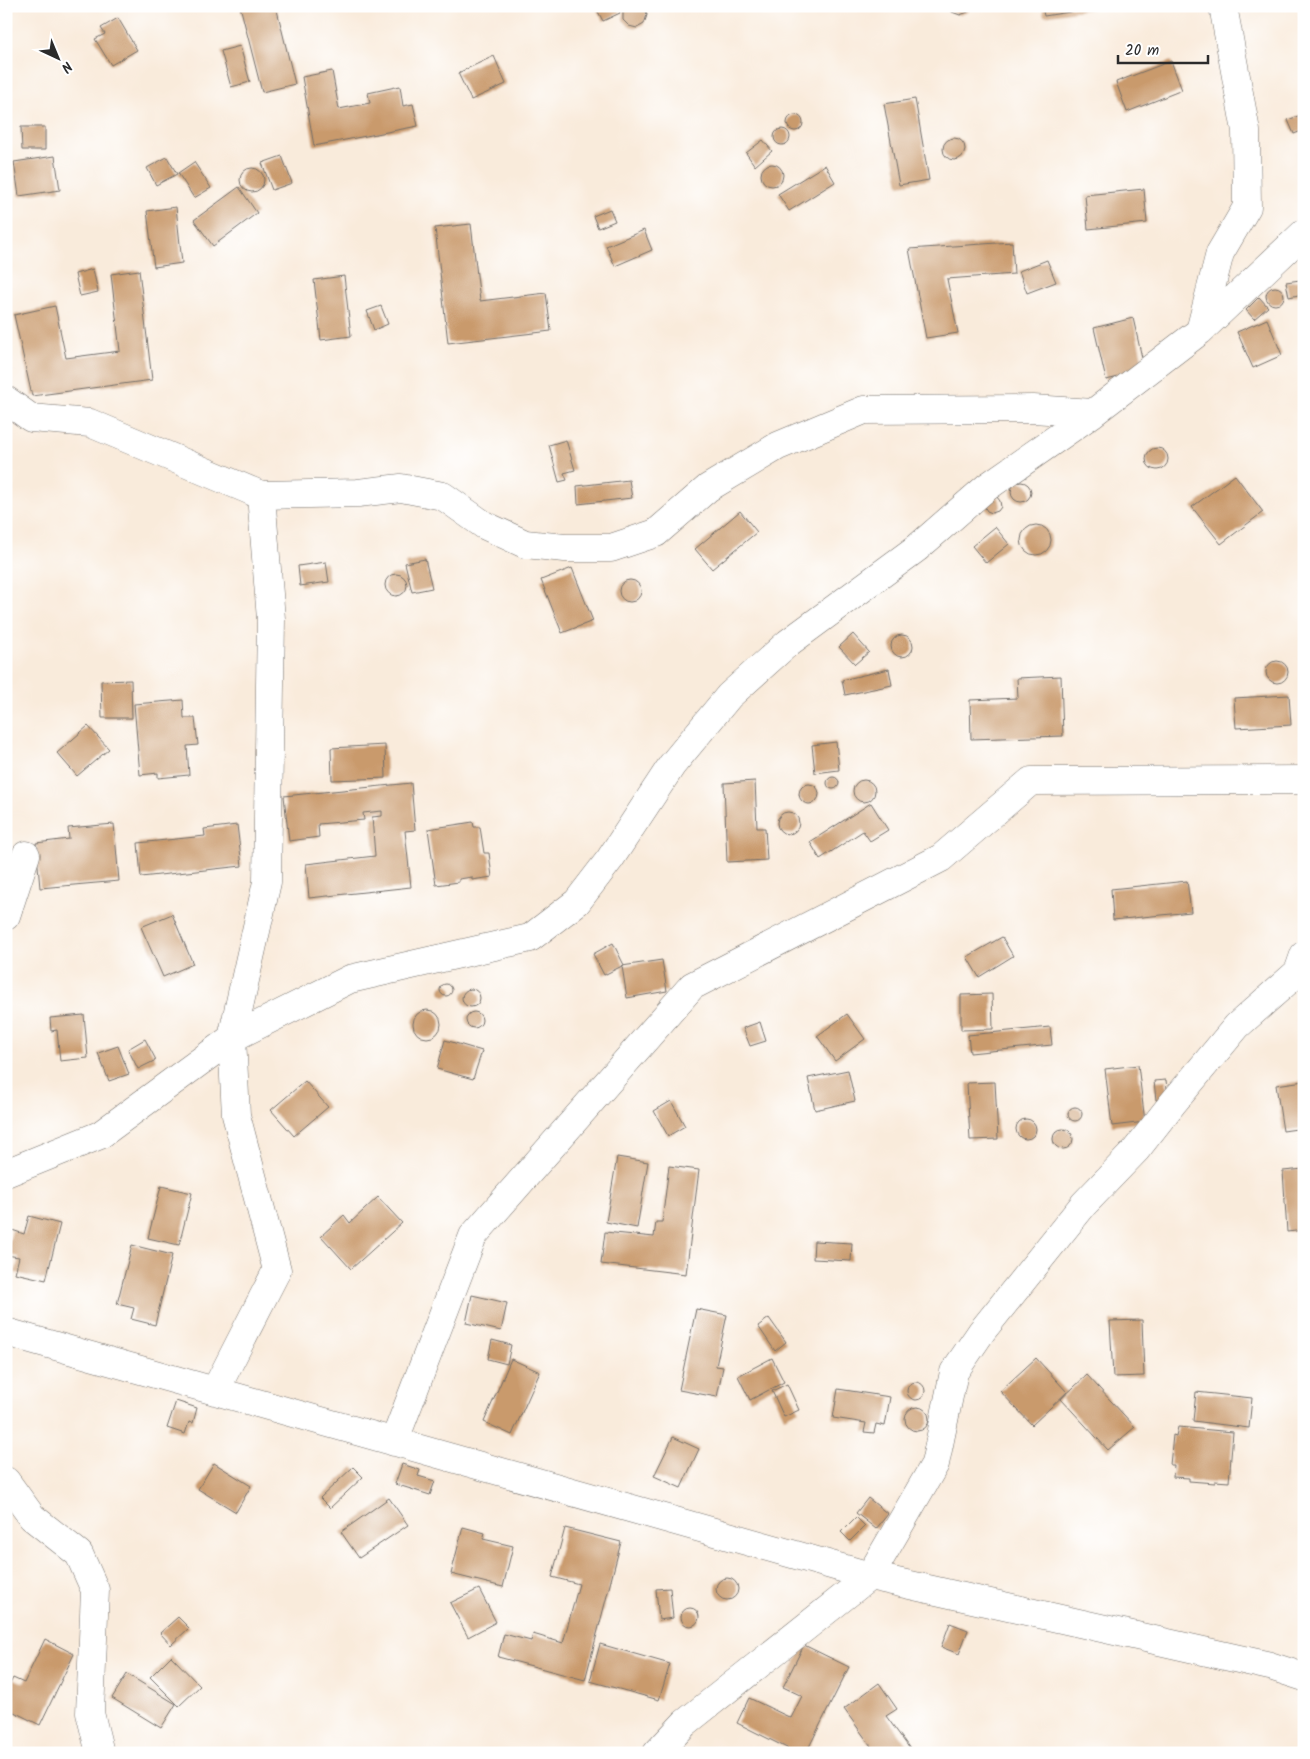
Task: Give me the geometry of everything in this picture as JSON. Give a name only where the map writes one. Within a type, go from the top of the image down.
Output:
[{"type":"street","points":[[1200,331],[1220,253],[1247,207],[1246,131],[1223,6]]},
{"type":"street","points":[[6,1174],[100,1135],[232,1038],[350,980],[530,938],[577,902],[610,859],[672,765],[729,696],[788,643],[917,548],[987,487],[1093,413],[1200,331],[1304,233]]},
{"type":"street","points":[[6,400],[31,418],[90,423],[261,496],[358,493],[401,488],[443,496],[484,525],[525,544],[565,548],[611,548],[656,533],[708,488],[778,446],[864,410],[1033,409],[1093,413]]},
{"type":"street","points":[[215,1391],[277,1270],[236,1115],[232,1038],[267,882],[271,619],[261,496]]},
{"type":"street","points":[[394,1442],[473,1236],[692,986],[941,858],[1031,781],[1304,780]]},
{"type":"street","points":[[6,916],[26,856]]},
{"type":"street","points":[[657,1753],[685,1723],[870,1576],[935,1464],[954,1372],[982,1330],[1084,1204],[1136,1150],[1237,1026],[1298,972],[1304,955]]},
{"type":"street","points":[[6,1332],[870,1576],[1270,1666],[1304,1676]]},
{"type":"street","points":[[6,1481],[32,1517],[79,1554],[96,1590],[90,1713],[100,1753]]},
{"type":"building","points":[[240,6],[276,6],[295,84],[262,92]]},
{"type":"building","points":[[595,6],[617,6],[620,13],[603,21]]},
{"type":"building","points":[[627,6],[645,7],[647,15],[644,24],[637,28],[629,26],[623,20],[623,11]]},
{"type":"building","points":[[947,6],[971,6],[968,12],[960,15],[952,12]]},
{"type":"building","points":[[1042,6],[1101,6],[1102,7],[1044,16]]},
{"type":"building","points":[[118,18],[137,50],[111,65],[95,39],[105,34],[101,28]]},
{"type":"building","points":[[240,46],[250,82],[231,87],[221,51]]},
{"type":"building","points":[[494,56],[506,84],[471,100],[458,73]]},
{"type":"building","points":[[1171,61],[1182,90],[1127,112],[1116,82]]},
{"type":"building","points":[[332,71],[339,109],[370,103],[368,93],[400,86],[403,106],[413,104],[418,126],[314,146],[302,77]]},
{"type":"building","points":[[915,99],[929,180],[899,185],[884,104]]},
{"type":"building","points":[[1303,114],[1304,130],[1294,134],[1288,120]]},
{"type":"building","points":[[795,115],[801,117],[803,123],[801,129],[795,131],[789,129],[787,123],[789,117]]},
{"type":"building","points":[[21,127],[45,127],[45,150],[22,150]]},
{"type":"building","points":[[782,129],[790,137],[782,145],[774,137]]},
{"type":"building","points":[[954,138],[964,145],[965,149],[958,159],[954,160],[944,153],[943,149],[950,139]]},
{"type":"building","points":[[763,140],[772,151],[755,166],[746,153]]},
{"type":"building","points":[[55,156],[60,190],[19,196],[14,162]]},
{"type":"building","points":[[282,156],[292,183],[272,190],[262,163]]},
{"type":"building","points":[[167,157],[177,174],[156,185],[147,168]]},
{"type":"building","points":[[194,162],[211,188],[194,198],[178,173]]},
{"type":"building","points":[[772,164],[782,171],[783,175],[776,185],[772,186],[762,179],[761,175],[768,165]]},
{"type":"building","points":[[825,165],[835,182],[789,211],[778,194]]},
{"type":"building","points":[[252,168],[257,169],[263,175],[263,185],[257,191],[252,192],[247,191],[241,185],[240,180],[241,175],[247,169]]},
{"type":"building","points":[[239,187],[257,213],[213,246],[194,220]]},
{"type":"building","points":[[1144,189],[1147,223],[1088,229],[1085,195]]},
{"type":"building","points":[[176,207],[182,263],[154,267],[147,211]]},
{"type":"building","points":[[610,209],[615,221],[598,228],[593,216]]},
{"type":"building","points":[[471,224],[480,301],[546,293],[551,331],[448,343],[435,228]]},
{"type":"building","points":[[644,230],[652,250],[615,266],[606,246]]},
{"type":"building","points":[[1012,242],[1014,274],[947,279],[958,333],[926,338],[909,249]]},
{"type":"building","points":[[1047,260],[1056,282],[1027,293],[1019,271]]},
{"type":"building","points":[[93,269],[98,292],[80,296],[75,274]]},
{"type":"building","points":[[139,270],[152,380],[32,396],[14,315],[55,306],[66,358],[120,351],[111,274]]},
{"type":"building","points":[[344,276],[351,336],[321,340],[314,280]]},
{"type":"building","points":[[1300,280],[1303,294],[1289,297],[1286,282]]},
{"type":"building","points":[[1275,287],[1281,290],[1284,296],[1281,302],[1275,305],[1269,302],[1266,296],[1269,290]]},
{"type":"building","points":[[1259,297],[1268,307],[1254,319],[1246,310]]},
{"type":"building","points":[[381,306],[388,324],[374,330],[367,311]]},
{"type":"building","points":[[1133,318],[1145,371],[1106,380],[1094,328]]},
{"type":"building","points":[[1267,319],[1282,355],[1253,368],[1237,332]]},
{"type":"building","points":[[566,440],[575,470],[564,473],[567,480],[559,482],[549,445]]},
{"type":"building","points":[[1157,448],[1165,451],[1168,459],[1165,467],[1157,470],[1149,467],[1146,459],[1149,451]]},
{"type":"building","points":[[1235,475],[1263,512],[1221,544],[1192,507]]},
{"type":"building","points":[[629,480],[632,498],[578,504],[577,486]]},
{"type":"building","points":[[1021,482],[1028,485],[1031,492],[1028,499],[1021,502],[1014,499],[1011,492],[1014,485]]},
{"type":"building","points":[[993,496],[997,497],[1000,501],[1001,507],[998,511],[992,513],[987,511],[984,506]]},
{"type":"building","points":[[740,511],[757,532],[712,569],[695,549]]},
{"type":"building","points":[[1036,525],[1047,529],[1051,540],[1047,551],[1036,555],[1025,551],[1021,540],[1025,529]]},
{"type":"building","points":[[995,527],[1009,544],[986,563],[972,546]]},
{"type":"building","points":[[425,559],[432,588],[412,592],[405,563]]},
{"type":"building","points":[[326,562],[329,582],[300,586],[298,566]]},
{"type":"building","points":[[572,568],[593,621],[562,633],[541,580]]},
{"type":"building","points":[[396,574],[406,581],[407,585],[400,595],[396,596],[386,589],[385,585],[392,575]]},
{"type":"building","points":[[630,580],[640,587],[641,591],[634,601],[630,602],[620,595],[619,591],[626,581]]},
{"type":"building","points":[[853,634],[869,652],[855,664],[839,647]]},
{"type":"building","points":[[902,635],[910,638],[913,646],[910,654],[902,657],[894,654],[891,646],[894,638]]},
{"type":"building","points":[[1277,661],[1285,664],[1288,672],[1285,680],[1277,683],[1269,680],[1266,672],[1269,664]]},
{"type":"building","points":[[889,669],[892,685],[845,695],[842,680]]},
{"type":"building","points":[[1061,676],[1063,736],[971,739],[970,700],[1018,698],[1017,678]]},
{"type":"building","points":[[131,680],[132,718],[102,718],[101,681]]},
{"type":"building","points":[[1289,695],[1291,725],[1236,728],[1234,698]]},
{"type":"building","points":[[183,700],[184,718],[195,718],[198,745],[187,746],[189,775],[158,778],[158,773],[140,775],[134,704]]},
{"type":"building","points":[[88,726],[109,749],[77,776],[57,753]]},
{"type":"building","points":[[836,742],[839,770],[815,773],[812,745]]},
{"type":"building","points":[[385,745],[386,778],[332,780],[331,748]]},
{"type":"building","points":[[833,777],[839,783],[833,789],[827,783]]},
{"type":"building","points":[[864,780],[872,783],[875,791],[872,799],[864,802],[856,799],[853,791],[856,783]]},
{"type":"building","points":[[755,781],[757,828],[765,828],[767,860],[727,862],[724,783]]},
{"type":"building","points":[[411,783],[415,830],[405,831],[411,887],[309,898],[306,864],[375,856],[372,817],[382,816],[382,811],[363,813],[364,820],[318,824],[319,837],[289,841],[284,796]]},
{"type":"building","points":[[809,784],[816,787],[819,794],[816,801],[809,804],[802,801],[799,794],[802,787]]},
{"type":"building","points":[[871,803],[888,830],[870,841],[863,831],[820,859],[810,842]]},
{"type":"building","points":[[788,812],[796,815],[799,823],[796,831],[788,834],[780,831],[777,823],[780,815]]},
{"type":"building","points":[[473,822],[474,827],[480,827],[484,853],[489,853],[492,877],[472,880],[472,877],[459,879],[459,882],[436,885],[428,829]]},
{"type":"building","points":[[114,824],[119,881],[40,888],[36,843],[69,839],[68,828]]},
{"type":"building","points":[[237,825],[242,866],[141,877],[138,843],[205,836],[204,829]]},
{"type":"building","points":[[1187,881],[1191,912],[1113,920],[1111,889]]},
{"type":"building","points":[[172,914],[193,964],[163,977],[141,927]]},
{"type":"building","points":[[1002,937],[1013,956],[979,977],[967,957]]},
{"type":"building","points":[[613,943],[624,965],[604,975],[593,954]]},
{"type":"building","points":[[662,960],[667,991],[627,998],[622,966]]},
{"type":"building","points":[[446,984],[452,990],[446,996],[440,990]]},
{"type":"building","points":[[467,989],[475,989],[480,994],[478,1005],[467,1007],[462,1002],[462,994]]},
{"type":"building","points":[[992,994],[993,1029],[961,1030],[961,995]]},
{"type":"building","points":[[427,1010],[437,1014],[441,1024],[437,1034],[427,1038],[417,1034],[413,1024],[417,1014]]},
{"type":"building","points":[[474,1012],[482,1020],[474,1028],[466,1020]]},
{"type":"building","points":[[847,1014],[865,1039],[835,1061],[817,1036]]},
{"type":"building","points":[[84,1015],[88,1058],[60,1061],[57,1030],[51,1031],[50,1018]]},
{"type":"building","points":[[760,1022],[766,1041],[750,1046],[743,1028]]},
{"type":"building","points":[[1050,1027],[1052,1045],[970,1053],[968,1035]]},
{"type":"building","points":[[145,1039],[156,1060],[138,1069],[128,1049]]},
{"type":"building","points":[[445,1040],[482,1051],[473,1079],[437,1069]]},
{"type":"building","points":[[118,1046],[129,1074],[109,1081],[98,1053]]},
{"type":"building","points":[[1138,1065],[1145,1122],[1112,1126],[1105,1069]]},
{"type":"building","points":[[848,1070],[855,1101],[815,1110],[808,1078]]},
{"type":"building","points":[[1166,1080],[1168,1098],[1156,1100],[1154,1081]]},
{"type":"building","points":[[305,1081],[328,1107],[294,1136],[271,1110]]},
{"type":"building","points":[[1304,1081],[1304,1128],[1283,1131],[1276,1085]]},
{"type":"building","points":[[995,1082],[998,1139],[970,1140],[967,1083]]},
{"type":"building","points":[[671,1101],[685,1126],[668,1136],[654,1111]]},
{"type":"building","points":[[1072,1107],[1078,1107],[1082,1114],[1078,1121],[1072,1121],[1068,1117],[1068,1111]]},
{"type":"building","points":[[1026,1119],[1033,1122],[1036,1129],[1033,1136],[1026,1139],[1019,1136],[1016,1129],[1019,1122]]},
{"type":"building","points":[[1063,1129],[1070,1132],[1073,1139],[1070,1146],[1063,1149],[1056,1146],[1053,1139],[1056,1132]]},
{"type":"building","points":[[617,1157],[648,1162],[637,1228],[606,1222]]},
{"type":"building","points":[[669,1166],[699,1170],[686,1274],[601,1264],[605,1232],[654,1237],[656,1222],[662,1222]]},
{"type":"building","points":[[1304,1169],[1304,1230],[1287,1232],[1283,1171]]},
{"type":"building","points":[[161,1186],[192,1193],[179,1245],[148,1238]]},
{"type":"building","points":[[378,1197],[402,1223],[351,1269],[321,1236],[344,1215],[350,1223]]},
{"type":"building","points":[[29,1216],[60,1224],[46,1280],[15,1273],[19,1257],[6,1255],[12,1230],[24,1234]]},
{"type":"building","points":[[814,1241],[852,1243],[851,1261],[813,1259]]},
{"type":"building","points":[[132,1245],[172,1255],[155,1325],[131,1319],[134,1308],[117,1304]]},
{"type":"building","points":[[472,1295],[507,1303],[501,1331],[466,1323]]},
{"type":"building","points":[[696,1309],[727,1315],[716,1366],[723,1367],[717,1397],[679,1390]]},
{"type":"building","points":[[769,1318],[786,1342],[775,1351],[758,1326]]},
{"type":"building","points":[[1142,1320],[1144,1376],[1113,1377],[1110,1321]]},
{"type":"building","points":[[492,1340],[511,1345],[507,1364],[488,1359]]},
{"type":"building","points":[[772,1358],[784,1382],[750,1400],[738,1376]]},
{"type":"building","points":[[1036,1358],[1067,1392],[1032,1425],[1000,1391]]},
{"type":"building","points":[[511,1359],[540,1372],[512,1435],[484,1422]]},
{"type":"building","points":[[1087,1375],[1135,1427],[1108,1450],[1061,1399]]},
{"type":"building","points":[[912,1382],[920,1382],[925,1387],[923,1398],[912,1400],[907,1395],[907,1387]]},
{"type":"building","points":[[787,1384],[799,1410],[784,1417],[772,1391]]},
{"type":"building","points":[[838,1389],[890,1397],[885,1426],[876,1424],[874,1433],[864,1432],[866,1423],[833,1418]]},
{"type":"building","points":[[1196,1392],[1252,1398],[1249,1428],[1193,1421]]},
{"type":"building","points":[[176,1401],[197,1408],[193,1423],[189,1422],[185,1434],[167,1428]]},
{"type":"building","points":[[917,1407],[925,1411],[929,1419],[925,1427],[917,1431],[909,1427],[905,1419],[909,1411]]},
{"type":"building","points":[[1178,1427],[1233,1432],[1229,1482],[1189,1481],[1189,1478],[1173,1477],[1174,1465],[1170,1465],[1173,1435],[1176,1436]]},
{"type":"building","points":[[673,1437],[699,1449],[681,1488],[654,1476]]},
{"type":"building","points":[[214,1463],[251,1486],[236,1512],[198,1489]]},
{"type":"building","points":[[402,1464],[420,1470],[418,1476],[435,1481],[430,1495],[395,1484]]},
{"type":"building","points":[[353,1467],[363,1477],[330,1508],[320,1498]]},
{"type":"building","points":[[389,1498],[408,1525],[359,1558],[341,1532]]},
{"type":"building","points":[[868,1498],[888,1514],[876,1529],[856,1513]]},
{"type":"building","points":[[856,1517],[865,1526],[850,1541],[841,1532]]},
{"type":"building","points":[[463,1527],[485,1533],[483,1539],[513,1546],[503,1587],[451,1574]]},
{"type":"building","points":[[565,1528],[621,1542],[585,1680],[498,1657],[504,1634],[531,1641],[533,1634],[563,1643],[579,1584],[552,1577]]},
{"type":"building","points":[[727,1578],[735,1581],[738,1589],[735,1597],[727,1600],[719,1597],[716,1589],[719,1581]]},
{"type":"building","points":[[670,1588],[673,1618],[659,1620],[656,1589]]},
{"type":"building","points":[[479,1589],[496,1622],[468,1637],[450,1603]]},
{"type":"building","points":[[686,1608],[694,1608],[699,1613],[697,1624],[686,1626],[681,1621],[681,1613]]},
{"type":"building","points":[[178,1617],[189,1628],[171,1645],[160,1633]]},
{"type":"building","points":[[950,1623],[968,1630],[959,1654],[941,1647]]},
{"type":"building","points":[[45,1639],[74,1654],[40,1725],[6,1708],[6,1692],[13,1678],[24,1683]]},
{"type":"building","points":[[600,1644],[670,1664],[659,1700],[590,1681]]},
{"type":"building","points":[[804,1645],[849,1667],[806,1753],[797,1753],[737,1723],[749,1698],[791,1718],[802,1696],[783,1687]]},
{"type":"building","points":[[171,1656],[200,1686],[179,1706],[150,1677]]},
{"type":"building","points":[[127,1674],[176,1704],[161,1728],[112,1698]]},
{"type":"building","points":[[879,1683],[897,1709],[886,1716],[913,1753],[876,1753],[844,1709]]}]
